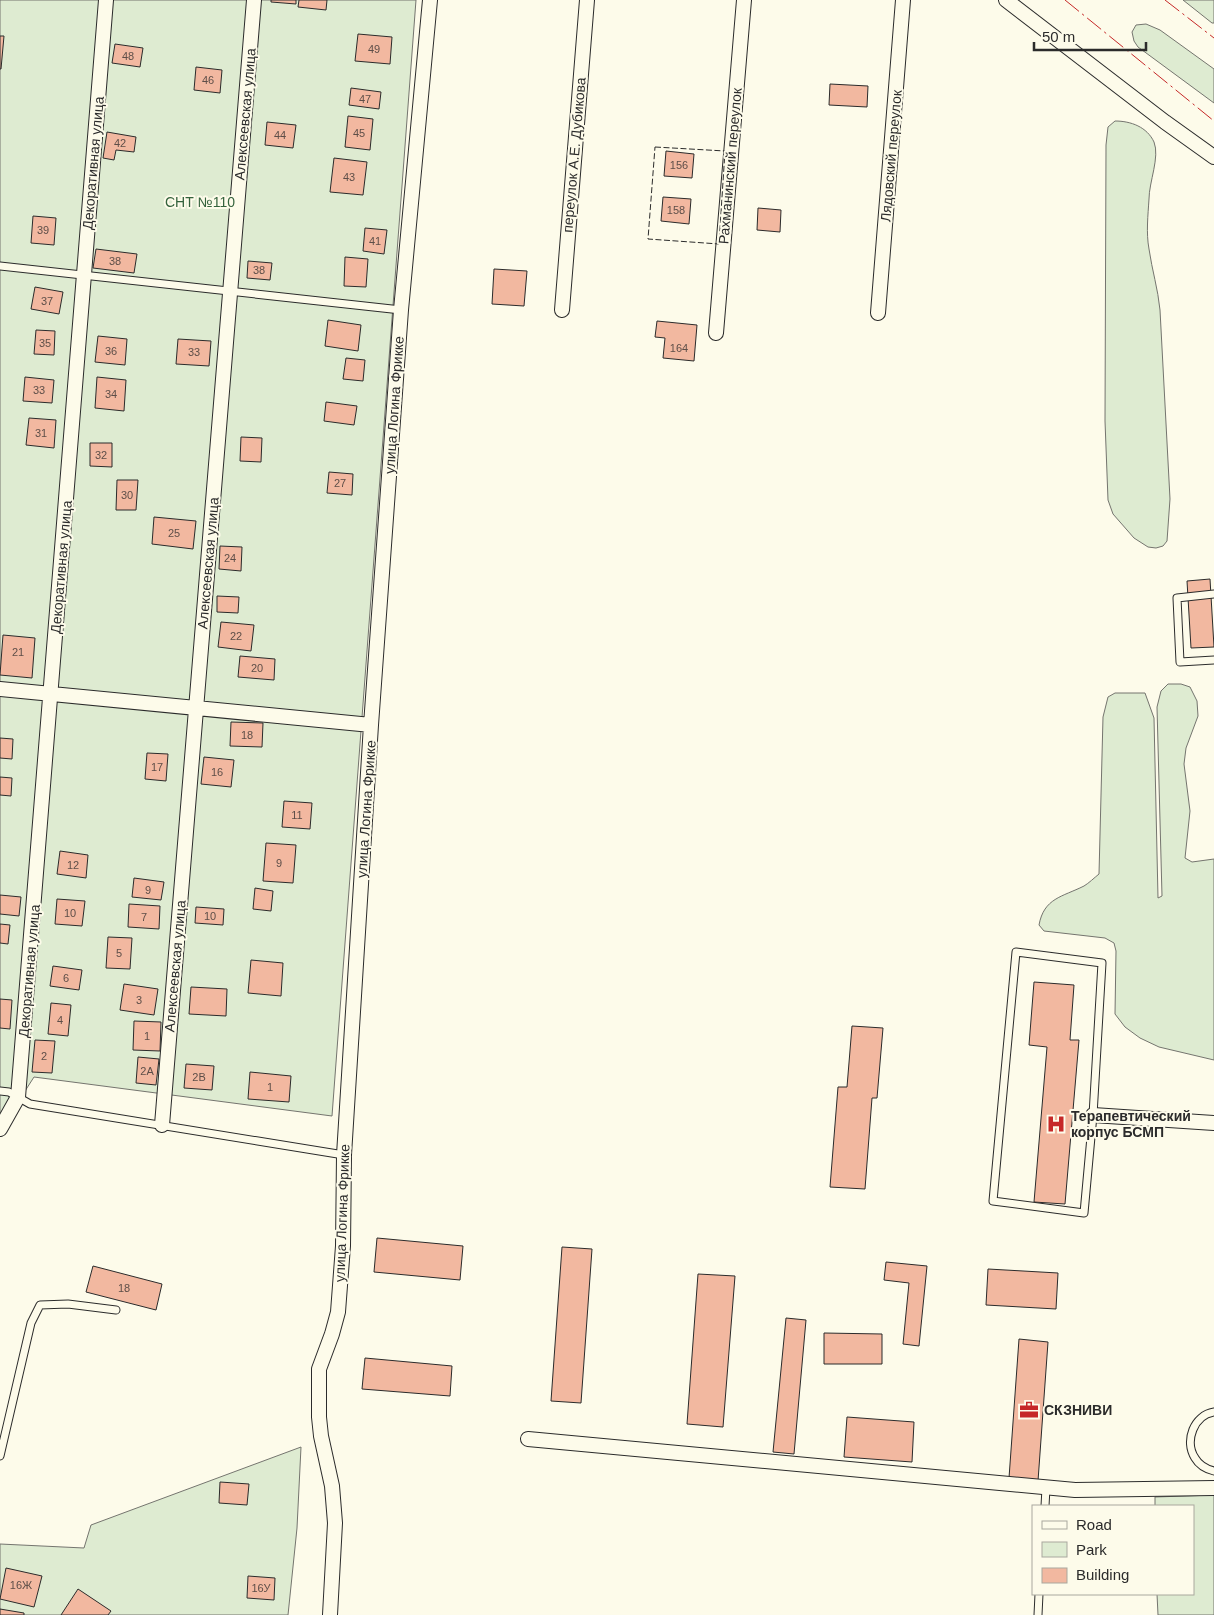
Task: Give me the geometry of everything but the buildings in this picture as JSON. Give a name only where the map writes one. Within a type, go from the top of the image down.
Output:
[{"type":"street","name":"Декоративная улица","points":[[0,1130],[18,1098],[106,0]]},
{"type":"street","name":"Алексеевская улица","points":[[162,1125],[254,0]]},
{"type":"street","name":"улица Логина Фрикке","points":[[330,1615],[335,1523],[332,1486],[320,1427],[319,1369],[338,1312],[343,1246],[344,1155],[371,726],[401,310],[430,0]]},
{"type":"street","name":"переулок А.Е. Дубикова","points":[[562,310],[587,0]]},
{"type":"street","name":"Рахманинский переулок","points":[[716,333],[744,0]]},
{"type":"street","name":"Лядовский переулок","points":[[878,313],[903,0]]},
{"type":"street","points":[[1006,0],[1165,122],[1214,157]]},
{"type":"street","points":[[0,689],[371,726]]},
{"type":"street","points":[[1093,1115],[1214,1123]]},
{"type":"street","points":[[528,1439],[1046,1488],[1110,1491],[1214,1488]]},
{"type":"lane","points":[[0,266],[401,310]]},
{"type":"lane","points":[[1214,594],[1177,598],[1180,662],[1214,660]]},
{"type":"lane","points":[[1016,952],[1102,963],[1093,1115],[1084,1213],[993,1201],[1016,952]]},
{"type":"lane","points":[[0,1091],[9,1092],[30,1104],[344,1155]]},
{"type":"lane","points":[[0,1456],[31,1323],[40,1305],[68,1304],[116,1310]]},
{"type":"lane","points":[[1214,1412],[1207,1413],[1198,1419],[1192,1431],[1194,1457],[1207,1469],[1214,1471]]},
{"type":"lane","points":[[1045,1505],[1046,1488]]},
{"type":"lane","points":[[1038,1615],[1040,1595]]},
{"type":"green space","name":"СНТ №110","points":[[0,0],[416,0],[332,1116],[34,1077],[0,1130]]},
{"type":"green space","points":[[1183,0],[1214,0],[1214,23],[1212,23]]},
{"type":"green space","points":[[1146,24],[1160,30],[1214,69],[1214,103],[1138,47],[1132,32],[1136,25]]},
{"type":"green space","points":[[1115,121],[1127,122],[1143,129],[1151,137],[1156,148],[1149,192],[1147,224],[1150,257],[1160,310],[1170,499],[1167,541],[1163,546],[1156,548],[1148,547],[1134,538],[1113,514],[1108,500],[1105,421],[1106,145],[1108,127]]},
{"type":"green space","points":[[1168,684],[1181,684],[1190,687],[1197,701],[1198,716],[1186,748],[1184,764],[1190,811],[1185,858],[1192,862],[1214,859],[1214,1060],[1159,1047],[1140,1038],[1125,1027],[1115,1014],[1116,951],[1114,943],[1105,938],[1044,931],[1039,925],[1041,916],[1050,904],[1061,896],[1084,886],[1099,874],[1103,717],[1108,697],[1115,693],[1145,693],[1154,718],[1158,898],[1162,896],[1157,707],[1161,691]]},
{"type":"green space","points":[[301,1447],[297,1528],[288,1615],[0,1615],[0,1544],[84,1548],[91,1525]]},
{"type":"green space","points":[[1214,1495],[1214,1615],[1158,1615],[1157,1595],[1194,1595],[1194,1505],[1155,1505],[1155,1497]]},
{"type":"fence","points":[[655,147],[725,151],[719,244],[648,239],[655,147]]},
{"type":"power","points":[[1065,0],[1214,121]]},
{"type":"power","points":[[1165,0],[1214,38]]},
{"type":"place","name":"Терапевтический корпус БСМП","points":[[1056,1124]]},
{"type":"place","name":"СКЗНИВИ","points":[[1029,1410]]}]
